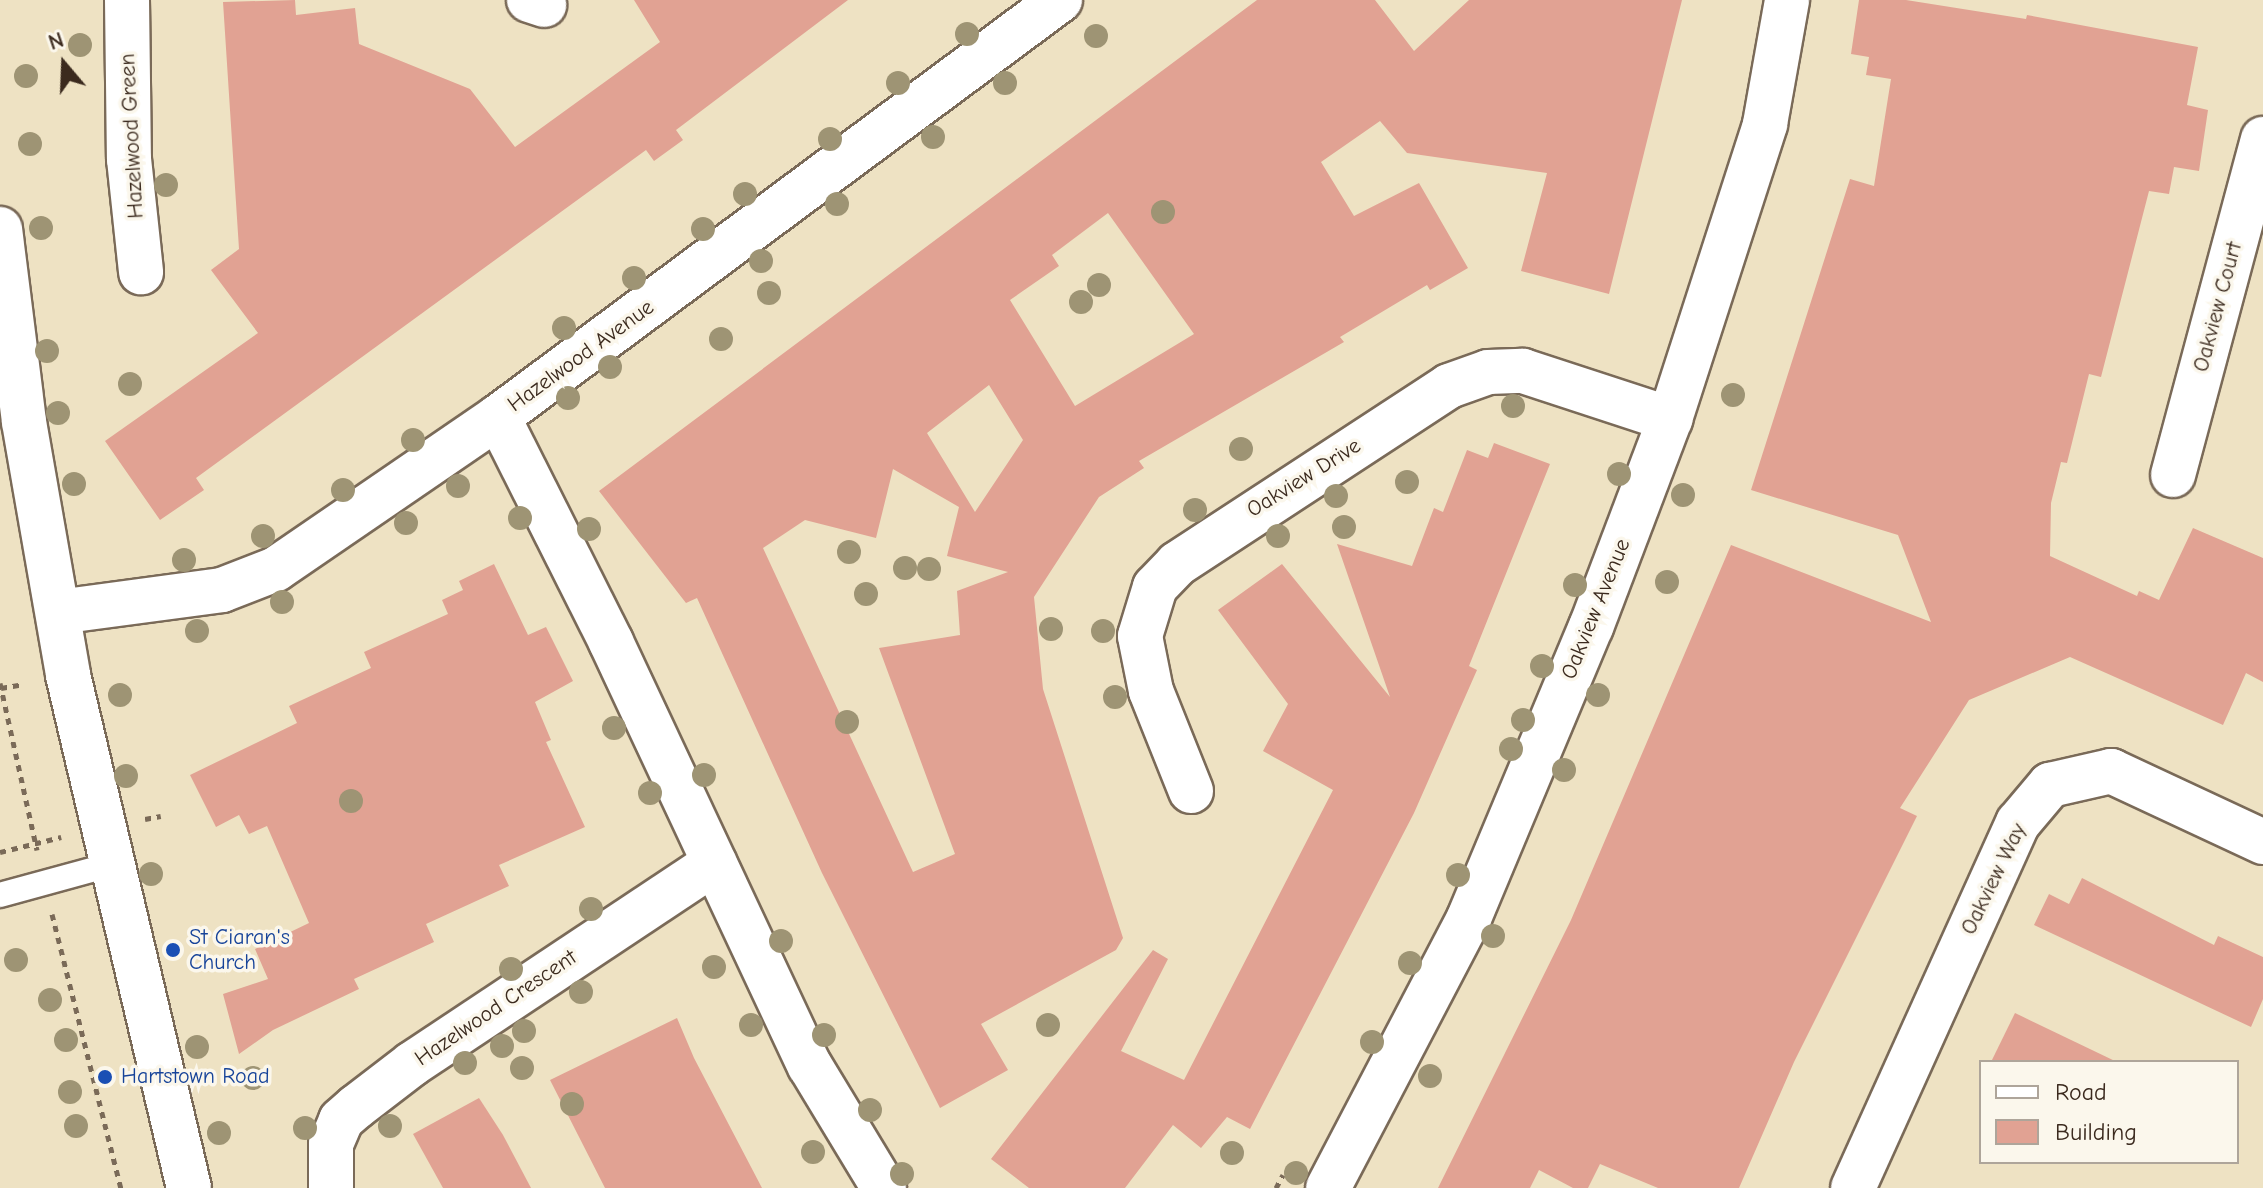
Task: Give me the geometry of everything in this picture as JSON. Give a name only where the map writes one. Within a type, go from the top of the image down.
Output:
[{"type":"street","name":"Hazelwood Green","points":[[127,0],[129,159],[141,272]]},
{"type":"street","name":"Hazelwood Avenue","points":[[58,612],[222,590],[276,569],[498,417],[1060,0]]},
{"type":"street","name":"Oakview Avenue","points":[[1328,1188],[1469,918],[1591,627],[1670,419],[1765,124],[1787,0]]},
{"type":"street","name":"Oakview Court","points":[[2173,475],[2263,139]]},
{"type":"street","points":[[0,229],[24,422],[58,612],[110,865],[189,1188]]},
{"type":"street","name":"Oakview Drive","points":[[1191,791],[1151,691],[1140,636],[1155,587],[1186,557],[1449,386],[1488,372],[1523,371],[1670,419]]},
{"type":"street","points":[[498,417],[810,1066],[884,1188]]},
{"type":"street","name":"Oakview Way","points":[[1853,1188],[2018,823],[2050,785],[2111,771],[2263,842]]},
{"type":"street","name":"Hazelwood Crescent","points":[[331,1188],[331,1144],[341,1120],[356,1107],[412,1064],[714,863]]},
{"type":"lane","points":[[0,895],[110,865]]},
{"type":"path","points":[[0,683],[44,882],[121,1188]]},
{"type":"building","points":[[295,0],[296,15],[355,8],[359,44],[470,89],[515,147],[660,42],[634,0],[848,0],[676,130],[683,140],[654,161],[646,150],[196,478],[204,490],[160,520],[105,441],[258,333],[211,270],[239,249],[223,2]]},
{"type":"building","points":[[1257,0],[1375,0],[1414,51],[1469,0],[1682,0],[1609,294],[1521,271],[1547,173],[1407,153],[1380,121],[1321,162],[1354,216],[1419,183],[1468,268],[1430,290],[1427,285],[1340,337],[1344,342],[1139,461],[1144,468],[1099,497],[1034,597],[1043,689],[1123,938],[1116,950],[981,1024],[1008,1070],[940,1108],[822,873],[697,598],[686,603],[599,491]],"holes":[[[1108,213],[1194,334],[1075,406],[1010,300],[1059,266],[1052,255]],[[989,385],[1023,440],[975,512],[927,433]],[[893,469],[959,507],[947,556],[1008,572],[957,591],[960,635],[879,648],[955,854],[913,872],[763,548],[805,520],[876,538]]]},
{"type":"building","points":[[1859,0],[1906,0],[2026,19],[2027,15],[2198,47],[2187,105],[2208,110],[2199,171],[2174,167],[2169,194],[2149,191],[2101,377],[2089,374],[2067,463],[2061,462],[2051,503],[2050,556],[2137,596],[2139,591],[2159,600],[2193,528],[2263,558],[2263,682],[2246,673],[2223,725],[2070,657],[1969,700],[1900,808],[1917,816],[1794,1062],[1739,1188],[1658,1188],[1600,1164],[1588,1188],[1573,1188],[1539,1170],[1530,1188],[1438,1188],[1571,920],[1731,545],[1931,622],[1898,535],[1751,490],[1850,179],[1874,186],[1891,79],[1866,75],[1869,57],[1851,54]]},
{"type":"building","points":[[1494,443],[1550,464],[1469,666],[1477,670],[1414,813],[1250,1129],[1227,1117],[1201,1148],[1173,1125],[1125,1188],[1029,1188],[991,1159],[1153,950],[1168,959],[1121,1051],[1184,1080],[1333,790],[1263,751],[1288,704],[1218,610],[1282,564],[1390,697],[1337,544],[1412,566],[1434,508],[1443,512],[1467,450],[1488,458]]},
{"type":"building","points":[[494,564],[528,635],[546,627],[573,681],[535,702],[551,740],[546,742],[585,827],[499,865],[509,886],[426,924],[434,942],[354,979],[359,989],[273,1030],[239,1054],[223,994],[268,979],[255,949],[309,923],[267,826],[249,834],[239,815],[216,827],[190,775],[297,723],[289,706],[371,668],[364,652],[448,614],[442,600],[463,590],[459,581]]},
{"type":"building","points":[[2082,878],[2214,945],[2218,936],[2263,957],[2263,999],[2251,1027],[2034,925],[2049,894],[2069,904]]},
{"type":"building","points":[[2015,1013],[2113,1060],[1992,1060]]},
{"type":"building","points":[[677,1018],[694,1058],[762,1188],[605,1188],[550,1080]]},
{"type":"building","points":[[479,1098],[531,1188],[443,1188],[413,1134]]},
{"type":"place","name":"St Ciaran's Church","points":[[173,950]]},
{"type":"place","name":"Hartstown Road","points":[[105,1077]]}]
